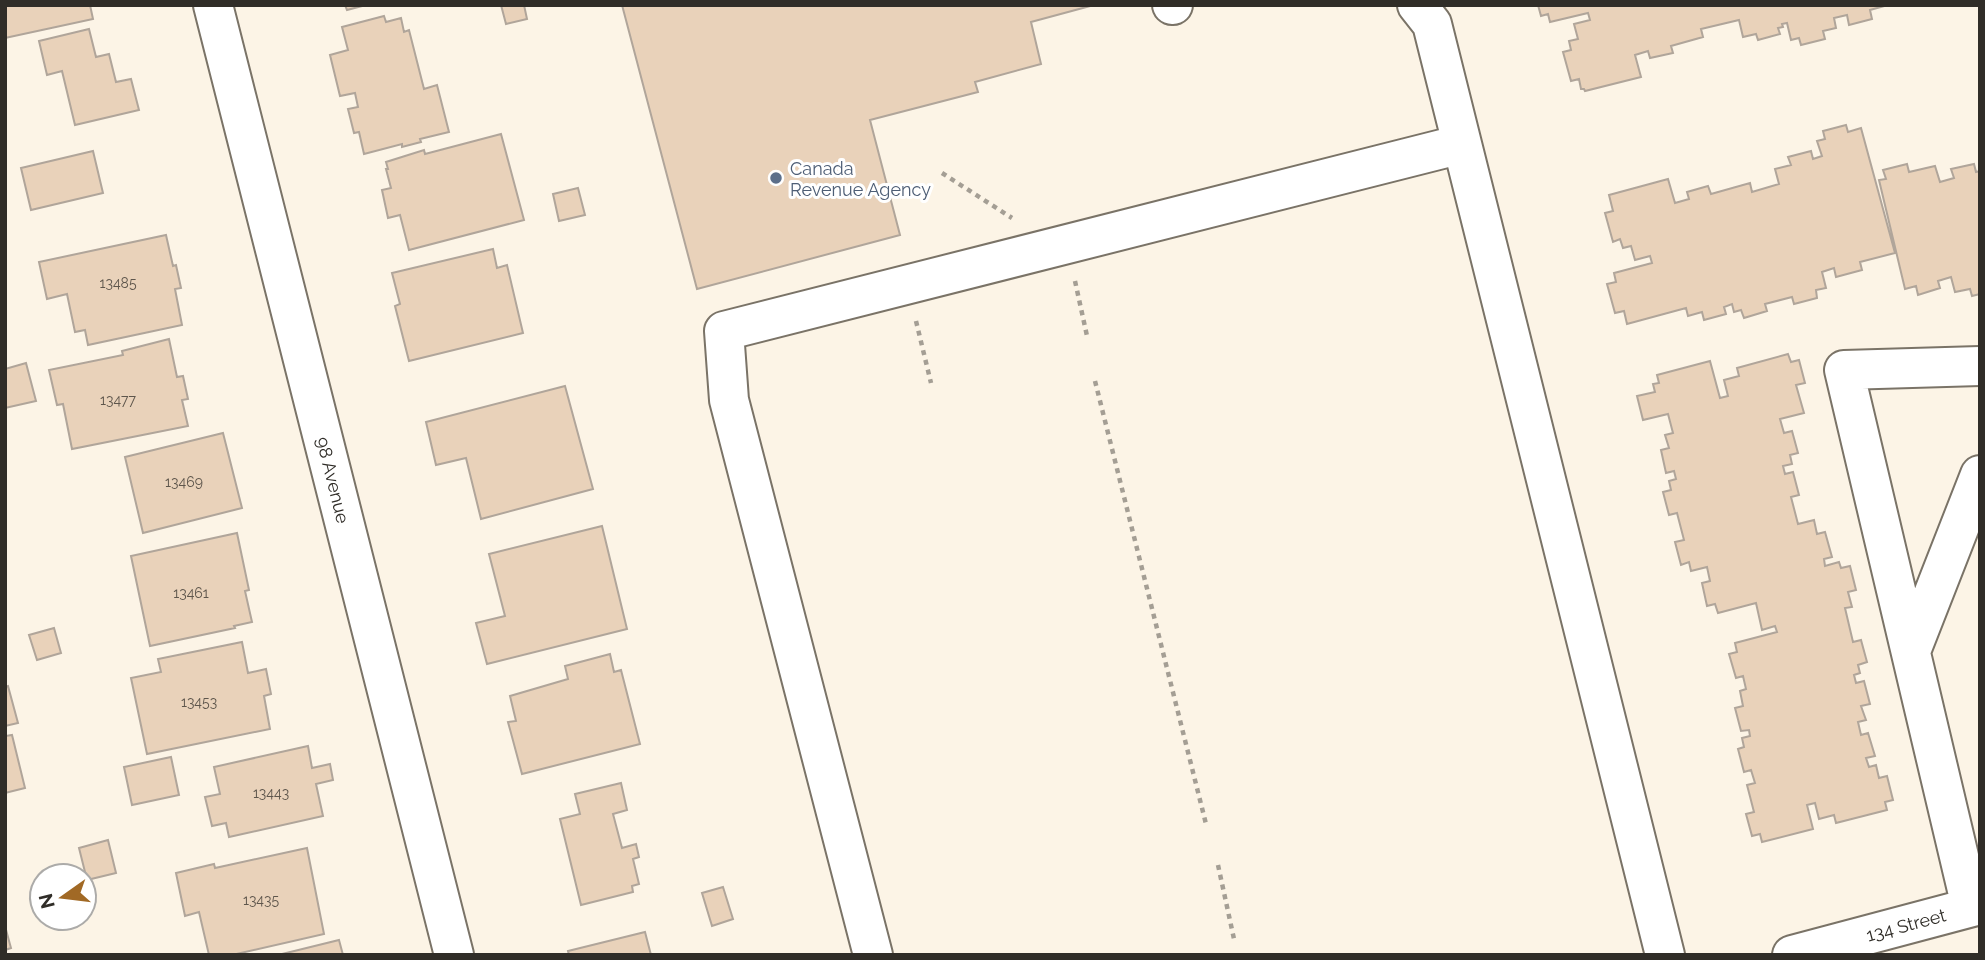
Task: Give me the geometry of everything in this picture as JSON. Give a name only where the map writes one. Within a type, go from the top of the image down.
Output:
[{"type":"street","name":"98 Avenue","points":[[213,5],[454,955]]},
{"type":"street","points":[[1417,5],[1432,24],[1665,955]]},
{"type":"street","points":[[873,955],[729,400],[724,331],[1462,144]]},
{"type":"street","points":[[1975,906],[1844,370],[1980,366]]},
{"type":"street","points":[[1911,651],[1980,475]]},
{"type":"street","name":"134 Street","points":[[1793,955],[1975,906]]},
{"type":"path","points":[[942,173],[1015,221]]},
{"type":"path","points":[[1074,277],[1087,336]]},
{"type":"path","points":[[915,320],[931,383]]},
{"type":"path","points":[[1095,381],[1206,824]]},
{"type":"path","points":[[1218,865],[1234,939]]},
{"type":"building","points":[[5,5],[90,5],[93,19],[5,38]]},
{"type":"building","points":[[345,5],[366,5],[347,10]]},
{"type":"building","points":[[501,5],[524,5],[527,19],[506,24]]},
{"type":"building","name":"Canada Revenue Agency","points":[[622,5],[1094,5],[1031,22],[1041,64],[975,82],[978,92],[870,120],[900,235],[697,289]]},
{"type":"building","points":[[1538,5],[1888,5],[1870,10],[1872,19],[1849,25],[1847,15],[1834,18],[1836,28],[1823,31],[1825,39],[1801,45],[1799,38],[1791,40],[1787,23],[1778,28],[1780,34],[1758,40],[1756,34],[1743,37],[1739,20],[1701,29],[1703,37],[1671,46],[1673,53],[1650,58],[1648,51],[1635,55],[1641,77],[1585,91],[1581,89],[1579,79],[1571,81],[1563,52],[1571,50],[1569,41],[1578,39],[1574,24],[1590,20],[1588,13],[1550,22],[1548,14],[1541,16]]},
{"type":"building","points":[[384,16],[386,22],[401,18],[404,32],[409,30],[424,89],[437,85],[449,132],[420,139],[421,142],[402,147],[402,144],[364,154],[359,132],[354,133],[348,109],[358,107],[355,93],[340,96],[330,55],[348,50],[342,27]]},
{"type":"building","points":[[89,29],[96,57],[109,54],[116,82],[131,79],[139,110],[75,125],[62,71],[47,75],[39,41]]},
{"type":"building","points":[[1846,125],[1848,132],[1861,128],[1895,253],[1860,262],[1862,270],[1836,277],[1834,268],[1822,272],[1826,288],[1816,290],[1817,298],[1794,304],[1792,297],[1765,304],[1767,311],[1744,318],[1741,310],[1734,312],[1732,304],[1724,307],[1726,314],[1704,320],[1702,312],[1688,316],[1686,308],[1627,324],[1624,311],[1615,313],[1607,284],[1616,282],[1614,273],[1652,263],[1650,256],[1635,260],[1631,246],[1623,248],[1620,239],[1613,242],[1605,213],[1613,211],[1609,195],[1668,179],[1675,203],[1689,199],[1687,192],[1708,186],[1711,194],[1750,183],[1752,192],[1779,184],[1775,169],[1791,165],[1788,157],[1811,151],[1813,159],[1822,156],[1817,141],[1825,139],[1823,131]]},
{"type":"building","points":[[501,134],[524,220],[409,250],[400,215],[388,218],[382,190],[391,188],[386,162],[424,150],[425,154]]},
{"type":"building","points":[[93,151],[103,193],[31,210],[21,168]]},
{"type":"building","points":[[1907,164],[1909,172],[1935,166],[1940,182],[1954,178],[1951,169],[1974,164],[1976,172],[1980,171],[1980,294],[1972,296],[1970,289],[1955,292],[1951,277],[1938,281],[1940,288],[1918,295],[1916,286],[1905,289],[1879,180],[1886,179],[1883,170]]},
{"type":"building","points":[[578,188],[585,215],[559,221],[553,194]]},
{"type":"building","points":[[166,235],[181,288],[175,289],[182,325],[88,345],[85,330],[75,332],[67,294],[47,299],[39,262]]},
{"type":"building","points":[[493,249],[497,268],[507,265],[523,333],[409,361],[395,306],[400,304],[392,273]]},
{"type":"building","points":[[169,339],[177,377],[183,376],[188,399],[182,400],[188,426],[72,449],[63,404],[57,405],[49,370],[123,355],[122,351]]},
{"type":"building","points":[[1788,354],[1791,362],[1799,360],[1805,383],[1796,385],[1804,413],[1780,419],[1784,433],[1792,431],[1798,453],[1790,455],[1792,464],[1783,466],[1785,474],[1793,472],[1799,495],[1791,497],[1798,524],[1814,520],[1817,534],[1825,532],[1832,557],[1824,559],[1825,566],[1839,562],[1841,568],[1850,566],[1856,590],[1848,592],[1852,607],[1845,608],[1853,642],[1861,640],[1867,662],[1858,665],[1860,673],[1854,675],[1856,683],[1864,681],[1870,704],[1861,706],[1866,720],[1858,722],[1861,735],[1868,733],[1875,756],[1866,758],[1869,767],[1876,765],[1879,778],[1887,776],[1893,800],[1885,802],[1887,810],[1836,823],[1834,815],[1819,819],[1815,803],[1807,805],[1813,829],[1762,842],[1760,834],[1752,836],[1746,814],[1754,812],[1747,785],[1755,783],[1751,770],[1744,772],[1738,749],[1744,747],[1742,738],[1750,736],[1749,730],[1741,731],[1735,708],[1743,706],[1740,691],[1746,689],[1743,676],[1736,678],[1729,654],[1737,652],[1735,643],[1777,632],[1775,626],[1762,630],[1756,603],[1718,613],[1715,604],[1707,606],[1702,583],[1710,581],[1707,567],[1691,571],[1689,562],[1681,565],[1675,542],[1684,540],[1677,513],[1669,515],[1663,492],[1671,490],[1669,481],[1676,479],[1674,471],[1666,473],[1661,450],[1669,448],[1665,435],[1673,433],[1668,414],[1643,420],[1637,396],[1655,392],[1653,384],[1659,383],[1657,375],[1710,361],[1720,398],[1728,396],[1724,380],[1739,376],[1737,368]]},
{"type":"building","points":[[26,363],[36,401],[5,408],[5,369]]},
{"type":"building","points":[[565,386],[593,489],[481,519],[466,458],[436,465],[426,422]]},
{"type":"building","points":[[223,433],[242,508],[143,533],[125,457]]},
{"type":"building","points":[[602,526],[627,629],[487,664],[476,623],[505,616],[489,554]]},
{"type":"building","points":[[237,533],[249,590],[245,591],[252,622],[150,646],[131,556]]},
{"type":"building","points":[[54,628],[61,653],[37,660],[29,635]]},
{"type":"building","points":[[242,642],[248,673],[266,669],[271,694],[264,696],[270,729],[147,754],[131,678],[161,672],[158,659]]},
{"type":"building","points":[[610,654],[614,672],[621,670],[640,744],[522,774],[508,722],[516,721],[510,696],[568,679],[565,666]]},
{"type":"building","points":[[8,686],[18,723],[5,726],[5,687]]},
{"type":"building","points":[[5,734],[12,735],[25,788],[5,793]]},
{"type":"building","points":[[308,746],[312,768],[330,764],[333,780],[316,784],[323,816],[229,837],[226,823],[212,826],[205,797],[220,794],[214,767]]},
{"type":"building","points":[[171,757],[179,795],[132,805],[124,767]]},
{"type":"building","points":[[621,783],[627,810],[613,814],[622,848],[636,844],[639,857],[633,859],[639,884],[632,886],[633,892],[581,905],[560,819],[580,814],[575,794]]},
{"type":"building","points":[[108,840],[116,873],[98,877],[98,862],[82,862],[79,848]]},
{"type":"building","points":[[307,848],[324,934],[232,955],[209,955],[199,912],[185,916],[176,873],[214,864],[215,868]]},
{"type":"building","points":[[723,887],[733,919],[712,926],[702,893]]},
{"type":"building","points":[[5,926],[11,948],[5,950]]},
{"type":"building","points":[[645,932],[651,955],[569,955],[568,951]]},
{"type":"building","points":[[339,940],[343,955],[278,955]]},
{"type":"place","name":"Canada Revenue Agency","points":[[776,178]]}]
